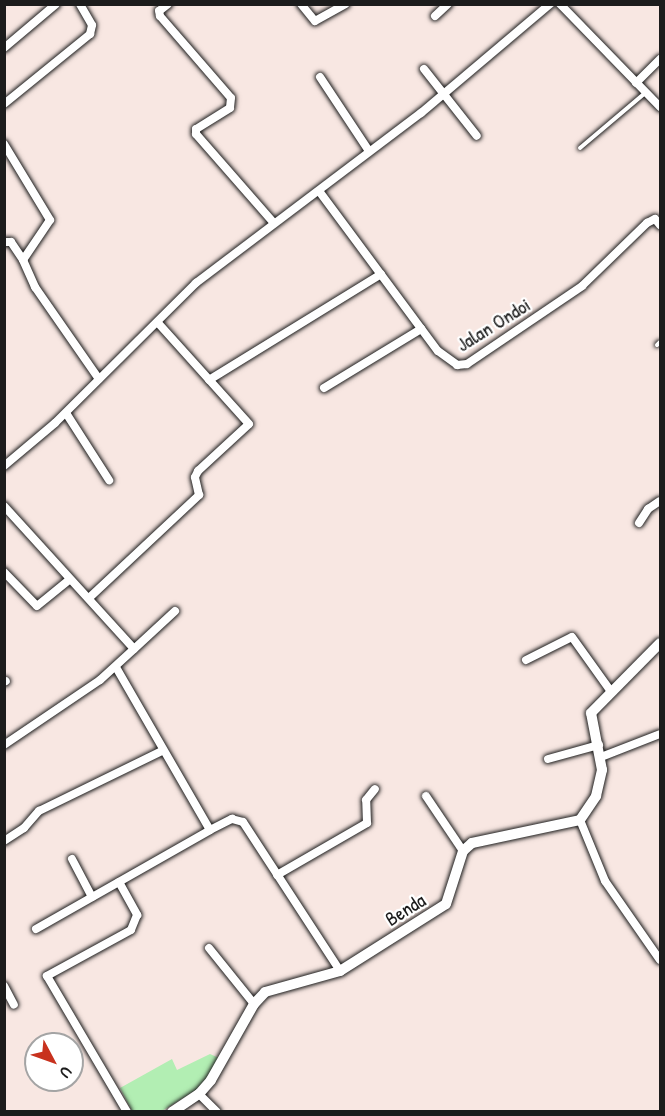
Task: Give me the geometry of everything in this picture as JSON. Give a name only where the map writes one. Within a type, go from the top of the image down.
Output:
[{"type":"street","points":[[4,48],[56,4]]},
{"type":"street","points":[[4,104],[90,34],[92,25],[80,4]]},
{"type":"street","points":[[168,4],[159,11],[160,16],[231,98],[230,108],[196,129],[196,134],[274,223]]},
{"type":"street","points":[[301,4],[315,21],[346,4]]},
{"type":"street","points":[[435,16],[448,4]]},
{"type":"street","points":[[4,466],[66,412],[196,283],[445,94],[550,4]]},
{"type":"street","points":[[560,4],[660,107]]},
{"type":"street","points":[[636,82],[660,59]]},
{"type":"street","points":[[424,69],[477,136]]},
{"type":"street","points":[[320,77],[369,152]]},
{"type":"street","points":[[4,144],[50,220],[23,260]]},
{"type":"street","name":"Jalan Ondoi","points":[[319,191],[421,329],[446,359],[457,365],[467,364],[582,286],[647,223],[655,219],[660,225]]},
{"type":"street","points":[[4,242],[11,242],[23,260],[35,288],[99,379]]},
{"type":"street","points":[[209,380],[381,274]]},
{"type":"street","points":[[89,598],[199,495],[195,477],[198,471],[249,424],[157,322]]},
{"type":"street","points":[[324,388],[421,329]]},
{"type":"street","points":[[66,412],[109,480]]},
{"type":"street","points":[[639,523],[648,509],[660,501]]},
{"type":"street","points":[[4,506],[134,649]]},
{"type":"street","points":[[4,572],[37,606],[69,580]]},
{"type":"street","points":[[4,745],[116,667],[175,611]]},
{"type":"street","points":[[526,660],[572,637],[610,690]]},
{"type":"street","points":[[426,796],[463,851],[472,843],[580,820],[596,796],[602,770],[591,713],[610,690],[660,643]]},
{"type":"street","points":[[116,667],[162,751],[210,831]]},
{"type":"street","points":[[601,757],[660,734]]},
{"type":"street","points":[[548,759],[599,745]]},
{"type":"street","points":[[4,841],[39,811],[162,751]]},
{"type":"street","points":[[277,875],[367,822],[366,800],[375,789]]},
{"type":"street","points":[[36,929],[232,819],[243,822],[340,971]]},
{"type":"street","points":[[580,820],[605,881],[660,960]]},
{"type":"street","name":"Benda","points":[[172,1112],[199,1094],[254,1004],[265,992],[340,971],[447,904],[463,851]]},
{"type":"street","points":[[72,859],[92,897]]},
{"type":"street","points":[[119,882],[137,915],[131,930],[47,976],[127,1112]]},
{"type":"street","points":[[209,948],[254,1004]]},
{"type":"street","points":[[4,986],[14,1005]]},
{"type":"street","points":[[199,1094],[217,1112]]},
{"type":"lane","points":[[580,148],[645,92]]},
{"type":"green space","points":[[210,1054],[219,1058],[204,1085],[162,1111],[132,1111],[120,1088],[172,1059],[177,1070]]}]
